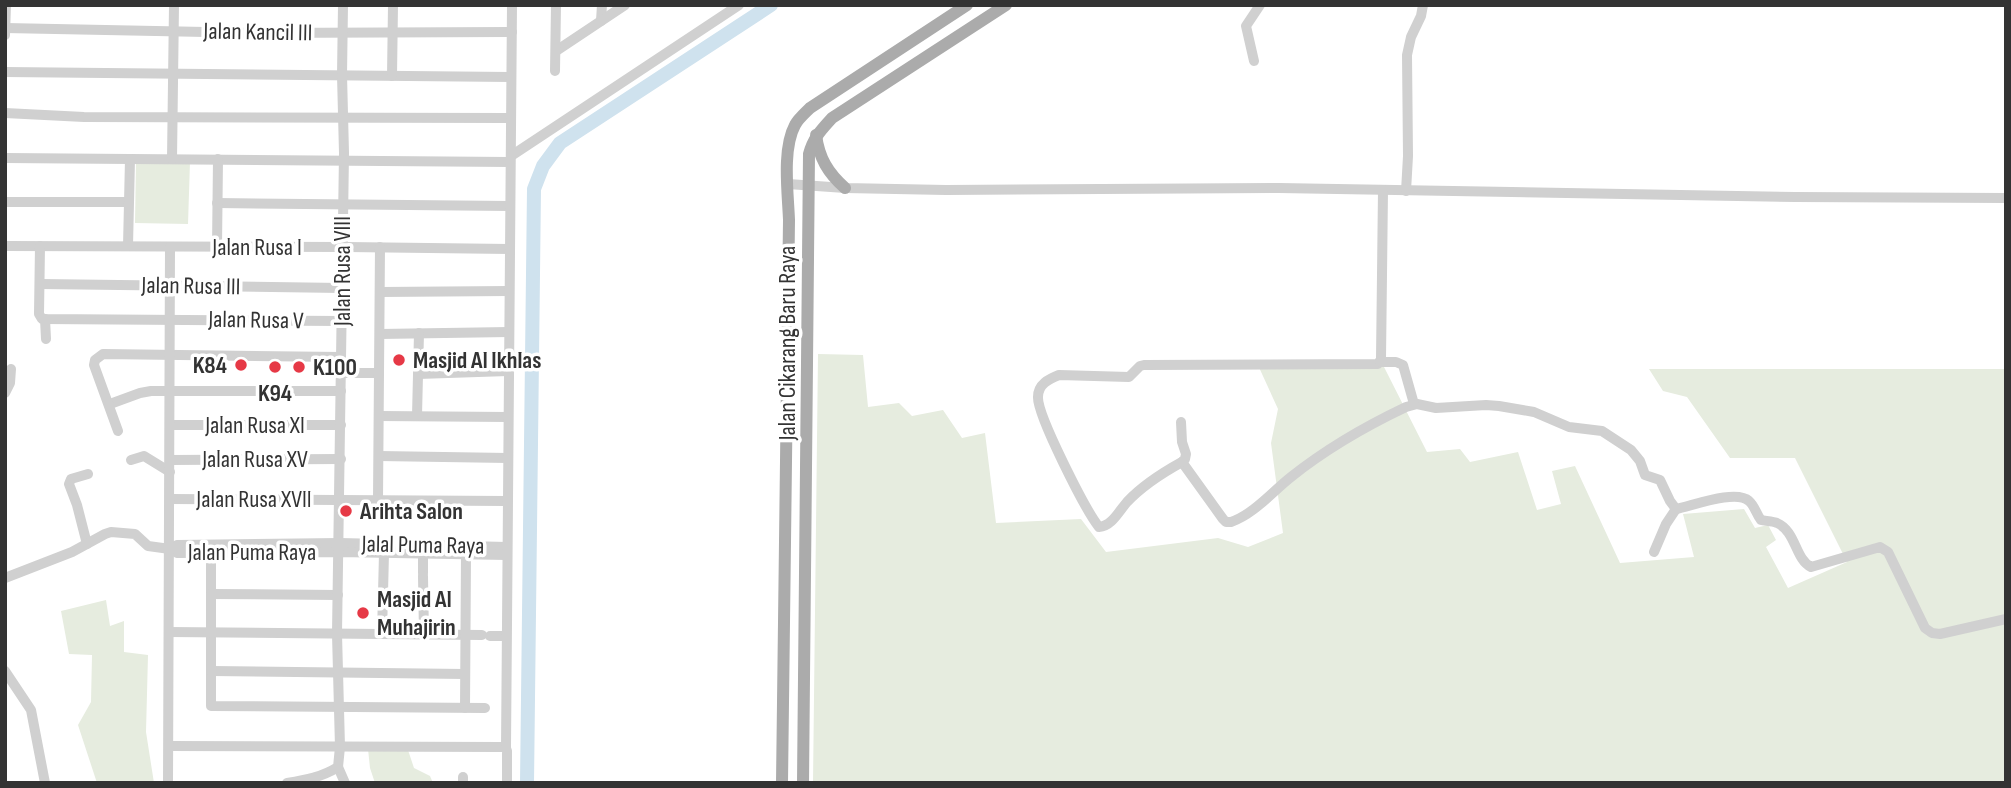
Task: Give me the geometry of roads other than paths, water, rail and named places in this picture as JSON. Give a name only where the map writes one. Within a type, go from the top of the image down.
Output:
[{"type":"main road","name":"Jalan Cikarang Baru Raya","points":[[782,783],[790,140],[795,123],[810,108],[967,5]]},
{"type":"main road","points":[[845,188],[833,178],[824,165],[816,135],[832,118],[1006,5]]},
{"type":"main road","name":"Jalan Cikarang Baru Raya","points":[[803,783],[809,154],[816,135]]},
{"type":"street","points":[[5,35],[6,5]]},
{"type":"street","points":[[172,159],[174,5]]},
{"type":"street","name":"Jalan Rusa VIII","points":[[338,767],[343,5]]},
{"type":"street","points":[[392,76],[393,5]]},
{"type":"street","points":[[507,783],[512,5]]},
{"type":"street","points":[[555,71],[556,5]]},
{"type":"street","points":[[601,21],[602,5]]},
{"type":"street","points":[[556,51],[625,5]]},
{"type":"street","points":[[716,5],[723,16]]},
{"type":"street","points":[[5,158],[510,159],[532,141],[739,5]]},
{"type":"street","points":[[1254,61],[1246,26],[1260,5]]},
{"type":"street","points":[[1406,191],[1407,55],[1423,5]]},
{"type":"street","name":"Jalan Kancil III","points":[[5,28],[512,32]]},
{"type":"street","points":[[5,72],[511,77]]},
{"type":"street","points":[[5,113],[84,117],[511,118]]},
{"type":"street","points":[[511,136],[532,141]]},
{"type":"street","points":[[128,246],[130,159]]},
{"type":"street","points":[[217,247],[218,159]]},
{"type":"street","points":[[788,184],[946,190],[1279,188],[2006,198]]},
{"type":"street","points":[[1380,362],[1382,190]]},
{"type":"street","points":[[5,202],[129,202]]},
{"type":"street","points":[[217,203],[510,206]]},
{"type":"street","name":"Jalan Rusa I","points":[[5,246],[510,250]]},
{"type":"street","points":[[40,246],[39,314],[45,319],[47,339]]},
{"type":"street","points":[[169,782],[170,247]]},
{"type":"street","points":[[378,500],[380,247]]},
{"type":"street","name":"Jalan Rusa III","points":[[41,284],[342,288]]},
{"type":"street","points":[[380,292],[509,291]]},
{"type":"street","name":"Jalan Rusa V","points":[[45,319],[342,321]]},
{"type":"street","points":[[380,334],[509,332]]},
{"type":"street","points":[[418,416],[419,333]]},
{"type":"street","points":[[118,431],[94,365],[99,356],[119,353],[341,357]]},
{"type":"street","points":[[1181,422],[1185,459],[1163,472],[1127,503],[1106,526],[1099,527],[1059,454],[1040,409],[1039,388],[1059,375],[1129,377],[1144,365],[1375,365],[1380,362],[1396,362],[1403,365],[1414,404]]},
{"type":"street","points":[[5,393],[10,383],[11,369]]},
{"type":"street","points":[[418,374],[509,371]]},
{"type":"street","points":[[341,373],[379,373]]},
{"type":"street","points":[[110,404],[145,391],[341,391]]},
{"type":"street","points":[[1182,462],[1223,519],[1231,523],[1343,441],[1394,412],[1414,404],[1436,408],[1499,406],[1534,412],[1569,427],[1607,433],[1636,454],[1645,475],[1660,480],[1676,509]]},
{"type":"street","points":[[379,416],[508,417]]},
{"type":"street","name":"Jalan Rusa XI","points":[[170,425],[341,425]]},
{"type":"street","points":[[131,460],[144,456],[170,472]]},
{"type":"street","points":[[379,456],[508,458]]},
{"type":"street","name":"Jalan Rusa XV","points":[[170,460],[341,459]]},
{"type":"street","points":[[87,544],[80,512],[69,484],[71,480],[88,474]]},
{"type":"street","points":[[1654,552],[1676,509],[1729,497],[1745,498],[1753,505],[1760,520],[1779,524],[1792,538],[1805,563],[1811,567],[1883,548],[1888,552],[1925,628],[1933,634],[2006,619]]},
{"type":"street","name":"Jalan Rusa XVII","points":[[170,499],[507,501]]},
{"type":"street","points":[[5,578],[72,552],[111,532],[135,534],[148,546],[170,549]]},
{"type":"street","name":"Jalan Puma Raya","points":[[170,549],[177,545],[339,547],[384,552],[466,554],[507,551]]},
{"type":"street","name":"Jalan Puma Raya","points":[[170,549],[177,553],[339,547]]},
{"type":"street","name":"Jalal Puma Raya","points":[[339,547],[507,551]]},
{"type":"street","points":[[211,552],[212,706],[485,708]]},
{"type":"street","points":[[382,634],[384,552]]},
{"type":"street","points":[[423,553],[424,635]]},
{"type":"street","points":[[466,554],[466,708]]},
{"type":"street","points":[[211,594],[338,595]]},
{"type":"street","points":[[169,632],[506,636]]},
{"type":"street","points":[[5,671],[31,710],[45,783]]},
{"type":"street","points":[[211,671],[465,674]]},
{"type":"street","points":[[169,746],[506,748]]},
{"type":"street","points":[[287,783],[326,774],[338,767],[345,783]]},
{"type":"waterway","points":[[527,783],[534,189],[543,166],[560,143],[771,5]]},
{"type":"place","name":"Masjid Al Ikhlas","points":[[399,360]]},
{"type":"place","name":"K84","points":[[241,365]]},
{"type":"place","name":"K94","points":[[275,367]]},
{"type":"place","name":"K100","points":[[299,367]]},
{"type":"place","name":"Arihta Salon","points":[[346,511]]},
{"type":"place","name":"Masjid Al Muhajirin","points":[[363,613]]}]
